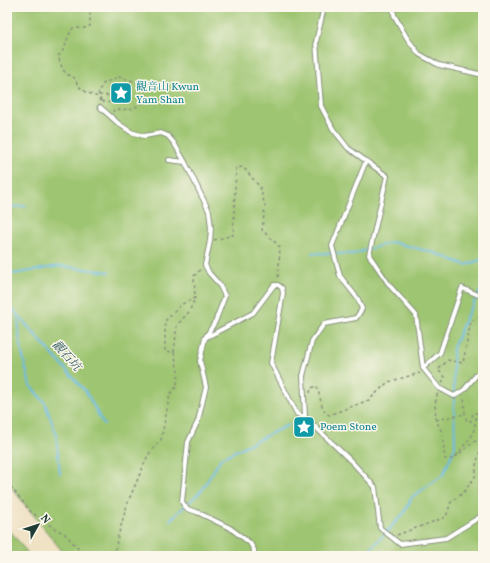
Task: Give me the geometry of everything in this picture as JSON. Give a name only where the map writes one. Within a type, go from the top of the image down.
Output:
[{"type":"lane","points":[[324,7],[316,42],[321,106],[333,129],[348,148],[386,176],[369,255],[390,286],[416,315],[424,370],[439,388],[454,396],[464,390],[483,369]]},
{"type":"lane","points":[[393,7],[394,15],[420,54],[439,65],[483,76]]},
{"type":"lane","points":[[100,107],[108,116],[131,132],[144,136],[161,133],[168,136],[185,162],[209,211],[211,228],[205,265],[209,273],[219,284],[225,296],[215,322],[205,338],[200,361],[206,387],[198,420],[188,442],[182,502],[187,509],[197,512],[230,528],[250,542],[254,550],[254,556]]},
{"type":"lane","points":[[169,160],[185,162]]},
{"type":"lane","points":[[305,417],[303,376],[312,341],[324,324],[356,318],[362,309],[358,299],[340,276],[332,246],[366,161]]},
{"type":"lane","points":[[205,338],[253,313],[270,289],[274,285],[278,285],[282,288],[283,293],[271,363],[297,414],[305,417],[354,463],[375,487],[380,528],[400,544],[446,538],[483,516]]},
{"type":"lane","points":[[424,370],[440,353],[462,288],[483,297]]},
{"type":"path","points":[[88,7],[90,10],[90,26],[85,28],[73,28],[69,33],[62,53],[58,56],[64,71],[73,76],[77,85],[86,92],[98,97],[100,107]]},
{"type":"path","points":[[99,95],[110,96],[115,90],[122,87],[128,90],[125,95],[120,99],[106,104],[99,95],[98,92],[104,82],[119,77],[141,83],[146,90],[148,100],[144,103],[132,109],[114,110],[108,116]]},
{"type":"path","points":[[100,107],[101,99]]},
{"type":"path","points":[[210,241],[233,235],[236,168],[243,167],[260,187],[265,206],[262,230],[280,247],[278,285]]},
{"type":"path","points":[[114,556],[128,502],[148,455],[161,440],[170,394],[177,386],[178,371],[174,352],[177,325],[189,312],[195,298],[194,276],[205,265]]},
{"type":"path","points":[[174,352],[165,351],[165,321],[182,304],[195,298]]},
{"type":"path","points":[[391,537],[446,517],[451,502],[464,492],[476,474],[476,465],[482,443],[476,441],[454,459],[445,459],[442,432],[436,420],[435,404],[439,388],[445,377],[438,370],[448,360],[463,363],[471,321],[483,316]]},
{"type":"path","points":[[309,394],[311,388],[316,386],[324,410],[329,414],[369,400],[388,382],[424,370]]},
{"type":"path","points":[[454,459],[473,434],[477,413],[473,413],[472,421],[467,421],[465,414],[464,390]]},
{"type":"path","points":[[436,420],[465,414]]},
{"type":"path","points":[[7,482],[30,511],[55,529],[64,533],[85,556]]},
{"type":"path","points":[[107,556],[116,553]]},
{"type":"green space","points":[[7,7],[483,7],[483,556],[66,556],[7,482]]},
{"type":"green space","points":[[7,527],[30,556],[7,556]]},
{"type":"waterway","points":[[7,207],[26,206]]},
{"type":"waterway","points":[[312,253],[353,254],[392,242],[435,253],[466,265],[483,259]]},
{"type":"waterway","points":[[7,275],[60,266],[109,272]]},
{"type":"waterway","points":[[364,556],[404,513],[412,497],[443,475],[455,447],[453,348],[467,315],[483,286]]},
{"type":"waterway","name":"觀石坑","points":[[7,303],[86,392],[104,425]]},
{"type":"waterway","points":[[18,316],[20,345],[30,385],[45,403],[56,434],[60,474]]},
{"type":"waterway","points":[[170,520],[202,490],[221,458],[288,425]]},
{"type":"place","name":"觀音山 Kwun Yam Shan","points":[[121,93]]},
{"type":"place","name":"Poem Stone","points":[[304,427]]}]
